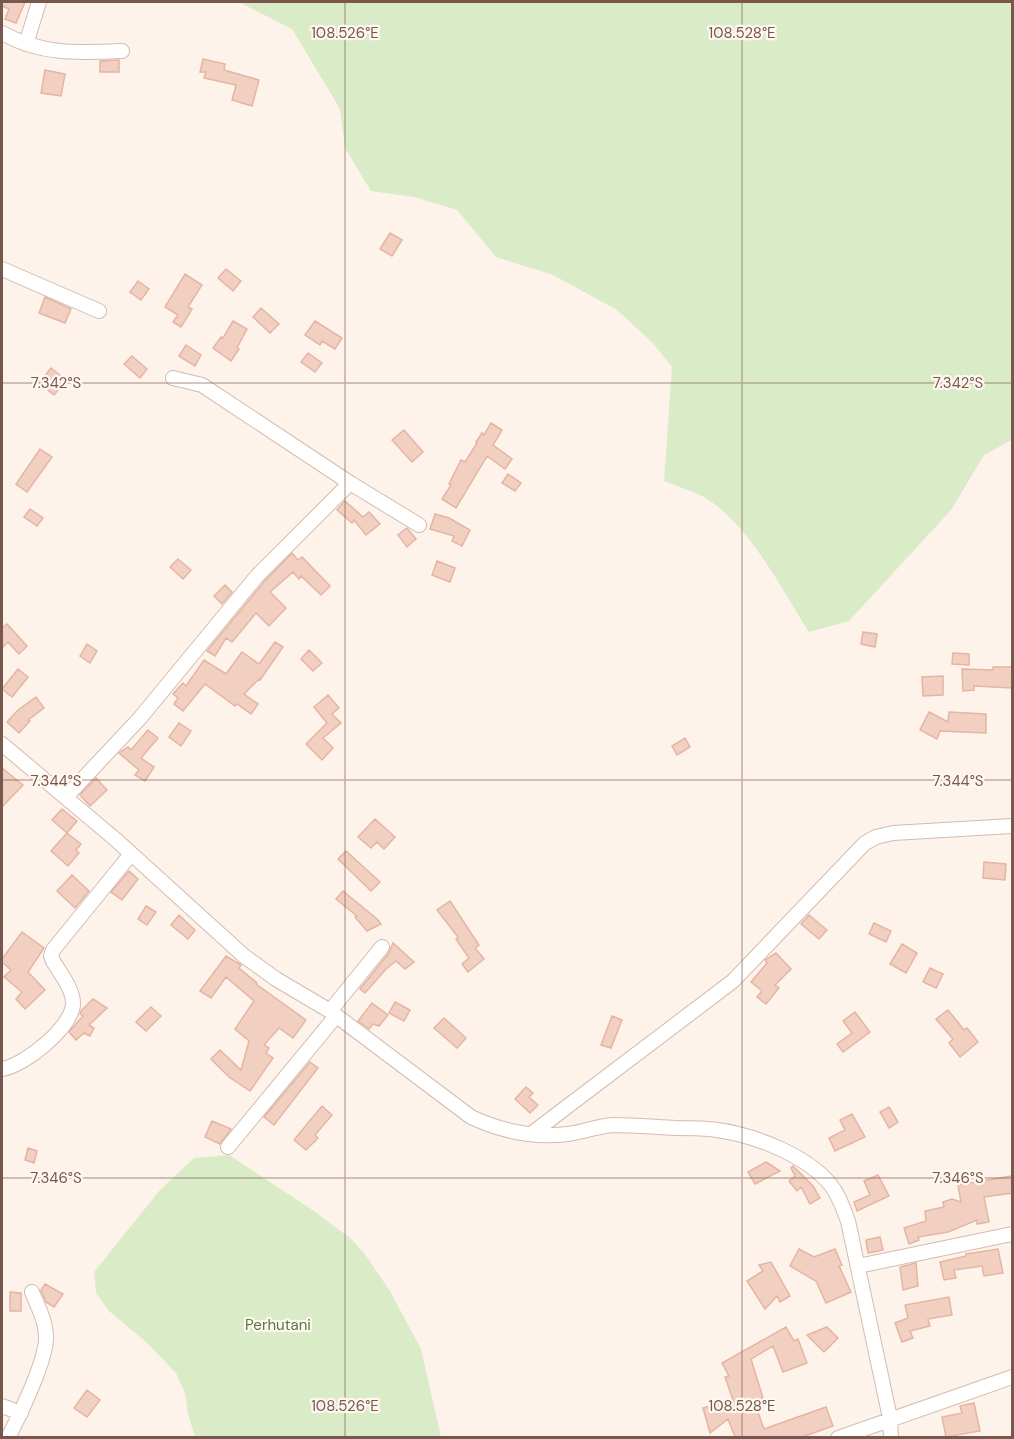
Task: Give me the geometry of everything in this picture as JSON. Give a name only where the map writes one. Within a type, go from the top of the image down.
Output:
[{"type":"street","points":[[26,45],[39,2]]},
{"type":"street","points":[[2,33],[26,45],[59,52],[122,51]]},
{"type":"street","points":[[2,269],[99,311]]},
{"type":"street","points":[[173,378],[202,385],[350,483],[419,525]]},
{"type":"street","points":[[66,797],[140,718],[257,576],[350,483]]},
{"type":"street","points":[[2,744],[66,797],[244,956],[276,979],[333,1013],[471,1117],[489,1125],[531,1134],[570,1134],[610,1125],[717,1130],[746,1136],[796,1156],[829,1183],[839,1197],[848,1221],[890,1418],[891,1437]]},
{"type":"street","points":[[531,1134],[733,981],[865,843],[876,837],[893,833],[1012,826]]},
{"type":"street","points":[[2,1069],[16,1065],[38,1051],[71,1016],[73,1001],[53,962],[51,956],[53,950],[131,854]]},
{"type":"street","points":[[228,1147],[382,947]]},
{"type":"street","points":[[858,1266],[1012,1234]]},
{"type":"street","points":[[8,1437],[21,1413],[46,1348],[44,1320],[32,1292]]},
{"type":"street","points":[[838,1437],[1012,1377]]},
{"type":"street","points":[[2,1406],[21,1413]]},
{"type":"green space","points":[[239,2],[1012,2],[1012,440],[984,455],[951,510],[849,621],[809,632],[762,557],[734,521],[702,496],[664,481],[672,367],[653,343],[617,310],[553,275],[496,257],[457,210],[414,197],[371,191],[345,148],[340,109],[292,29]]},
{"type":"green space","name":"Perhutani","points":[[229,1155],[311,1209],[350,1238],[364,1253],[390,1291],[421,1349],[441,1437],[195,1437],[185,1393],[176,1373],[145,1341],[109,1311],[96,1293],[94,1272],[160,1190],[194,1158]]},
{"type":"building","points":[[2,2],[25,2],[16,23],[5,19],[9,9],[2,6]]},
{"type":"building","points":[[203,59],[225,64],[224,70],[259,80],[252,106],[232,100],[236,85],[204,78],[206,72],[200,72]]},
{"type":"building","points":[[119,60],[119,72],[100,72],[100,61]]},
{"type":"building","points":[[45,70],[65,74],[61,96],[41,93]]},
{"type":"building","points":[[390,233],[402,240],[392,256],[380,249]]},
{"type":"building","points":[[226,269],[241,281],[233,291],[218,278]]},
{"type":"building","points":[[185,274],[202,285],[188,307],[192,309],[181,327],[173,322],[178,315],[165,307]]},
{"type":"building","points":[[138,281],[149,289],[141,300],[130,292]]},
{"type":"building","points":[[45,297],[71,309],[65,323],[39,313]]},
{"type":"building","points":[[261,308],[279,324],[270,333],[253,317]]},
{"type":"building","points":[[233,321],[247,329],[231,361],[213,348],[221,337],[223,338]]},
{"type":"building","points":[[315,321],[342,338],[335,349],[322,341],[320,345],[305,335]]},
{"type":"building","points":[[186,345],[201,355],[195,366],[179,356]]},
{"type":"building","points":[[308,353],[322,363],[315,372],[301,362]]},
{"type":"building","points":[[132,356],[147,369],[140,378],[124,364]]},
{"type":"building","points":[[51,368],[66,380],[54,395],[39,383]]},
{"type":"building","points":[[491,423],[502,430],[493,445],[512,459],[505,469],[487,456],[456,508],[442,499],[451,485],[449,484],[461,460],[465,462],[482,433],[484,435]]},
{"type":"building","points":[[404,430],[423,452],[412,462],[392,440]]},
{"type":"building","points":[[40,449],[52,457],[27,492],[16,484]]},
{"type":"building","points":[[508,474],[521,483],[515,491],[502,483]]},
{"type":"building","points":[[345,501],[363,517],[369,512],[380,524],[366,535],[354,520],[352,523],[337,510]]},
{"type":"building","points":[[30,509],[43,518],[37,526],[24,517]]},
{"type":"building","points":[[435,514],[449,518],[470,530],[462,546],[452,541],[454,536],[430,529]]},
{"type":"building","points":[[407,528],[416,539],[407,547],[398,535]]},
{"type":"building","points":[[292,553],[298,560],[302,557],[330,586],[321,595],[301,576],[299,579],[293,572],[270,592],[286,608],[269,626],[256,613],[232,642],[226,638],[215,656],[207,651],[264,582]]},
{"type":"building","points":[[178,559],[191,570],[183,579],[170,567]]},
{"type":"building","points":[[437,561],[455,568],[450,582],[432,575]]},
{"type":"building","points":[[225,585],[232,592],[222,604],[214,596]]},
{"type":"building","points":[[7,624],[27,646],[19,654],[8,642],[2,648],[2,628]]},
{"type":"building","points":[[863,632],[877,634],[875,647],[861,644]]},
{"type":"building","points":[[275,642],[283,647],[260,680],[244,694],[258,704],[251,714],[237,704],[235,706],[205,684],[183,711],[174,704],[178,698],[173,694],[183,683],[186,686],[204,660],[226,674],[242,652],[259,664]]},
{"type":"building","points":[[87,644],[97,651],[90,663],[80,656]]},
{"type":"building","points":[[309,650],[322,663],[313,671],[301,659]]},
{"type":"building","points":[[953,653],[969,654],[969,665],[952,664]]},
{"type":"building","points":[[993,667],[1012,667],[1012,688],[974,686],[974,690],[963,691],[962,669],[993,670]]},
{"type":"building","points":[[18,669],[28,677],[12,697],[2,689]]},
{"type":"building","points":[[943,676],[943,695],[923,696],[922,677]]},
{"type":"building","points":[[328,695],[339,708],[332,714],[341,723],[323,738],[333,748],[322,760],[306,744],[327,723],[314,707]]},
{"type":"building","points":[[36,697],[44,708],[28,720],[30,721],[19,733],[7,722],[18,710]]},
{"type":"building","points":[[929,712],[948,722],[949,712],[986,714],[986,733],[940,731],[937,739],[920,730]]},
{"type":"building","points":[[179,723],[191,731],[181,746],[169,737]]},
{"type":"building","points":[[148,730],[158,738],[141,758],[154,767],[145,781],[135,775],[139,770],[119,753],[128,747],[131,750]]},
{"type":"building","points":[[685,738],[690,747],[677,755],[672,746]]},
{"type":"building","points":[[2,768],[23,785],[2,807]]},
{"type":"building","points":[[96,778],[107,790],[90,806],[80,795]]},
{"type":"building","points":[[62,809],[77,821],[67,833],[52,820]]},
{"type":"building","points":[[375,819],[395,837],[384,849],[377,842],[371,848],[358,837]]},
{"type":"building","points":[[67,833],[81,844],[76,850],[79,853],[68,866],[51,851]]},
{"type":"building","points":[[346,851],[380,882],[371,891],[338,859]]},
{"type":"building","points":[[984,862],[1006,864],[1005,880],[983,878]]},
{"type":"building","points":[[129,871],[138,879],[122,900],[111,892]]},
{"type":"building","points":[[72,875],[89,891],[75,908],[57,891]]},
{"type":"building","points":[[343,891],[381,924],[367,931],[355,917],[357,916],[336,899]]},
{"type":"building","points":[[450,901],[479,945],[475,948],[484,959],[468,972],[462,964],[469,958],[456,939],[458,937],[437,910]]},
{"type":"building","points":[[146,906],[156,912],[147,925],[138,919]]},
{"type":"building","points":[[179,915],[195,930],[188,939],[171,925]]},
{"type":"building","points":[[809,915],[827,930],[819,939],[801,924]]},
{"type":"building","points":[[874,923],[891,931],[886,942],[869,934]]},
{"type":"building","points":[[22,932],[44,948],[28,972],[45,990],[25,1009],[16,999],[22,992],[4,977],[11,970],[2,962]]},
{"type":"building","points":[[393,943],[414,962],[405,969],[396,961],[365,993],[360,989],[389,953]]},
{"type":"building","points":[[902,944],[917,953],[906,973],[890,964]]},
{"type":"building","points":[[776,953],[791,969],[775,985],[779,988],[766,1004],[757,997],[762,991],[751,982],[767,963],[765,960]]},
{"type":"building","points":[[226,956],[241,965],[239,968],[256,984],[306,1020],[293,1038],[279,1028],[264,1045],[269,1048],[266,1053],[273,1058],[250,1091],[229,1077],[211,1059],[220,1050],[241,1070],[249,1041],[235,1029],[254,1001],[226,977],[211,998],[200,991]]},
{"type":"building","points":[[930,968],[943,974],[936,988],[923,982]]},
{"type":"building","points":[[93,999],[107,1008],[89,1025],[94,1028],[90,1036],[84,1033],[76,1040],[69,1032],[83,1016],[80,1014],[81,1011]]},
{"type":"building","points":[[395,1002],[410,1010],[404,1021],[389,1013]]},
{"type":"building","points":[[372,1003],[388,1015],[379,1026],[373,1024],[369,1029],[358,1021]]},
{"type":"building","points":[[151,1007],[161,1016],[146,1031],[136,1022]]},
{"type":"building","points":[[948,1010],[964,1030],[967,1028],[978,1042],[960,1057],[949,1043],[953,1039],[936,1019]]},
{"type":"building","points":[[855,1012],[870,1032],[843,1052],[837,1044],[852,1033],[843,1021]]},
{"type":"building","points":[[612,1016],[622,1020],[611,1048],[601,1045]]},
{"type":"building","points":[[444,1018],[466,1038],[457,1048],[434,1028]]},
{"type":"building","points":[[310,1062],[318,1068],[274,1125],[264,1117]]},
{"type":"building","points":[[526,1087],[533,1093],[529,1097],[538,1105],[530,1113],[515,1099]]},
{"type":"building","points":[[322,1106],[332,1115],[315,1135],[318,1138],[306,1150],[294,1140]]},
{"type":"building","points":[[889,1107],[898,1122],[889,1128],[880,1112]]},
{"type":"building","points":[[852,1114],[865,1137],[835,1151],[829,1138],[845,1130],[840,1120]]},
{"type":"building","points":[[212,1121],[231,1129],[220,1144],[205,1137]]},
{"type":"building","points":[[28,1148],[37,1151],[34,1163],[25,1160]]},
{"type":"building","points":[[766,1162],[780,1171],[755,1184],[748,1172]]},
{"type":"building","points":[[793,1166],[813,1186],[820,1198],[810,1204],[801,1187],[797,1191],[789,1181],[795,1176],[791,1168]]},
{"type":"building","points":[[878,1175],[889,1196],[857,1211],[854,1202],[870,1195],[864,1181]]},
{"type":"building","points":[[1012,1176],[1012,1193],[984,1197],[989,1222],[977,1224],[977,1220],[948,1232],[918,1237],[919,1240],[909,1244],[904,1228],[926,1221],[925,1211],[944,1207],[943,1202],[952,1199],[961,1202],[958,1185]]},
{"type":"building","points":[[880,1237],[883,1250],[868,1253],[866,1240]]},
{"type":"building","points":[[799,1249],[814,1257],[835,1249],[842,1265],[839,1266],[851,1292],[826,1303],[816,1281],[790,1266]]},
{"type":"building","points":[[998,1249],[1003,1273],[984,1276],[982,1266],[954,1270],[956,1278],[944,1280],[940,1262],[966,1256],[966,1254]]},
{"type":"building","points":[[771,1262],[790,1296],[780,1302],[777,1296],[765,1309],[747,1281],[763,1271],[759,1265]]},
{"type":"building","points":[[916,1263],[918,1286],[903,1290],[900,1267]]},
{"type":"building","points":[[45,1284],[63,1294],[54,1307],[46,1302],[41,1290]]},
{"type":"building","points":[[10,1292],[21,1293],[21,1311],[10,1311]]},
{"type":"building","points":[[949,1297],[952,1315],[928,1319],[930,1326],[910,1331],[913,1338],[902,1342],[895,1323],[908,1318],[905,1305]]},
{"type":"building","points":[[786,1327],[794,1341],[798,1339],[807,1363],[783,1372],[773,1346],[751,1359],[763,1398],[754,1401],[764,1429],[826,1407],[833,1426],[802,1437],[735,1437],[728,1419],[710,1433],[703,1408],[733,1400],[725,1377],[729,1376],[722,1363]]},
{"type":"building","points":[[827,1327],[838,1338],[824,1352],[807,1335]]},
{"type":"building","points":[[87,1390],[100,1400],[87,1417],[74,1408]]},
{"type":"building","points":[[974,1403],[980,1431],[946,1437],[942,1417],[962,1413],[960,1406]]}]
